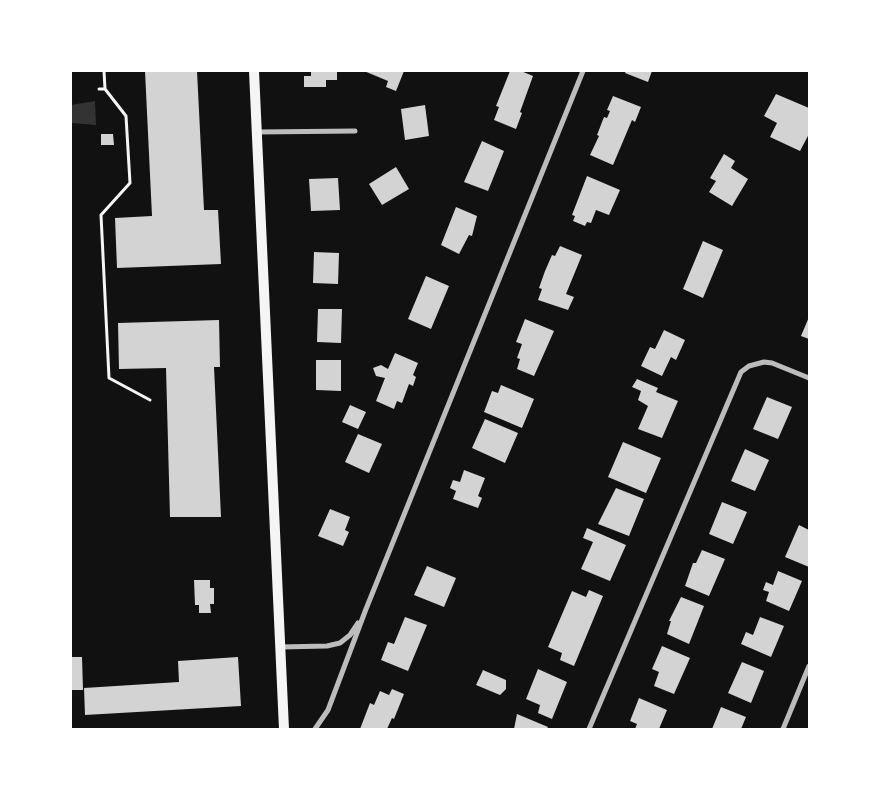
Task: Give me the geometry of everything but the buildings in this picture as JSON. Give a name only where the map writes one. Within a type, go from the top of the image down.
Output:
[{"type":"main road","points":[[254,71],[284,729]]},
{"type":"street","points":[[315,729],[328,710],[366,609],[583,71]]},
{"type":"street","points":[[257,132],[355,131]]},
{"type":"street","points":[[589,729],[741,372],[749,366],[764,362],[772,363],[809,378]]},
{"type":"street","points":[[280,647],[327,646],[340,643],[350,635],[366,609]]},
{"type":"street","points":[[783,729],[809,666]]},
{"type":"path","points":[[104,71],[105,89],[126,116],[130,182],[101,215],[109,378],[150,400]]},
{"type":"path","points":[[99,89],[105,89]]},
{"type":"shaded area","points":[[95,101],[96,125],[71,123],[71,105]]}]
